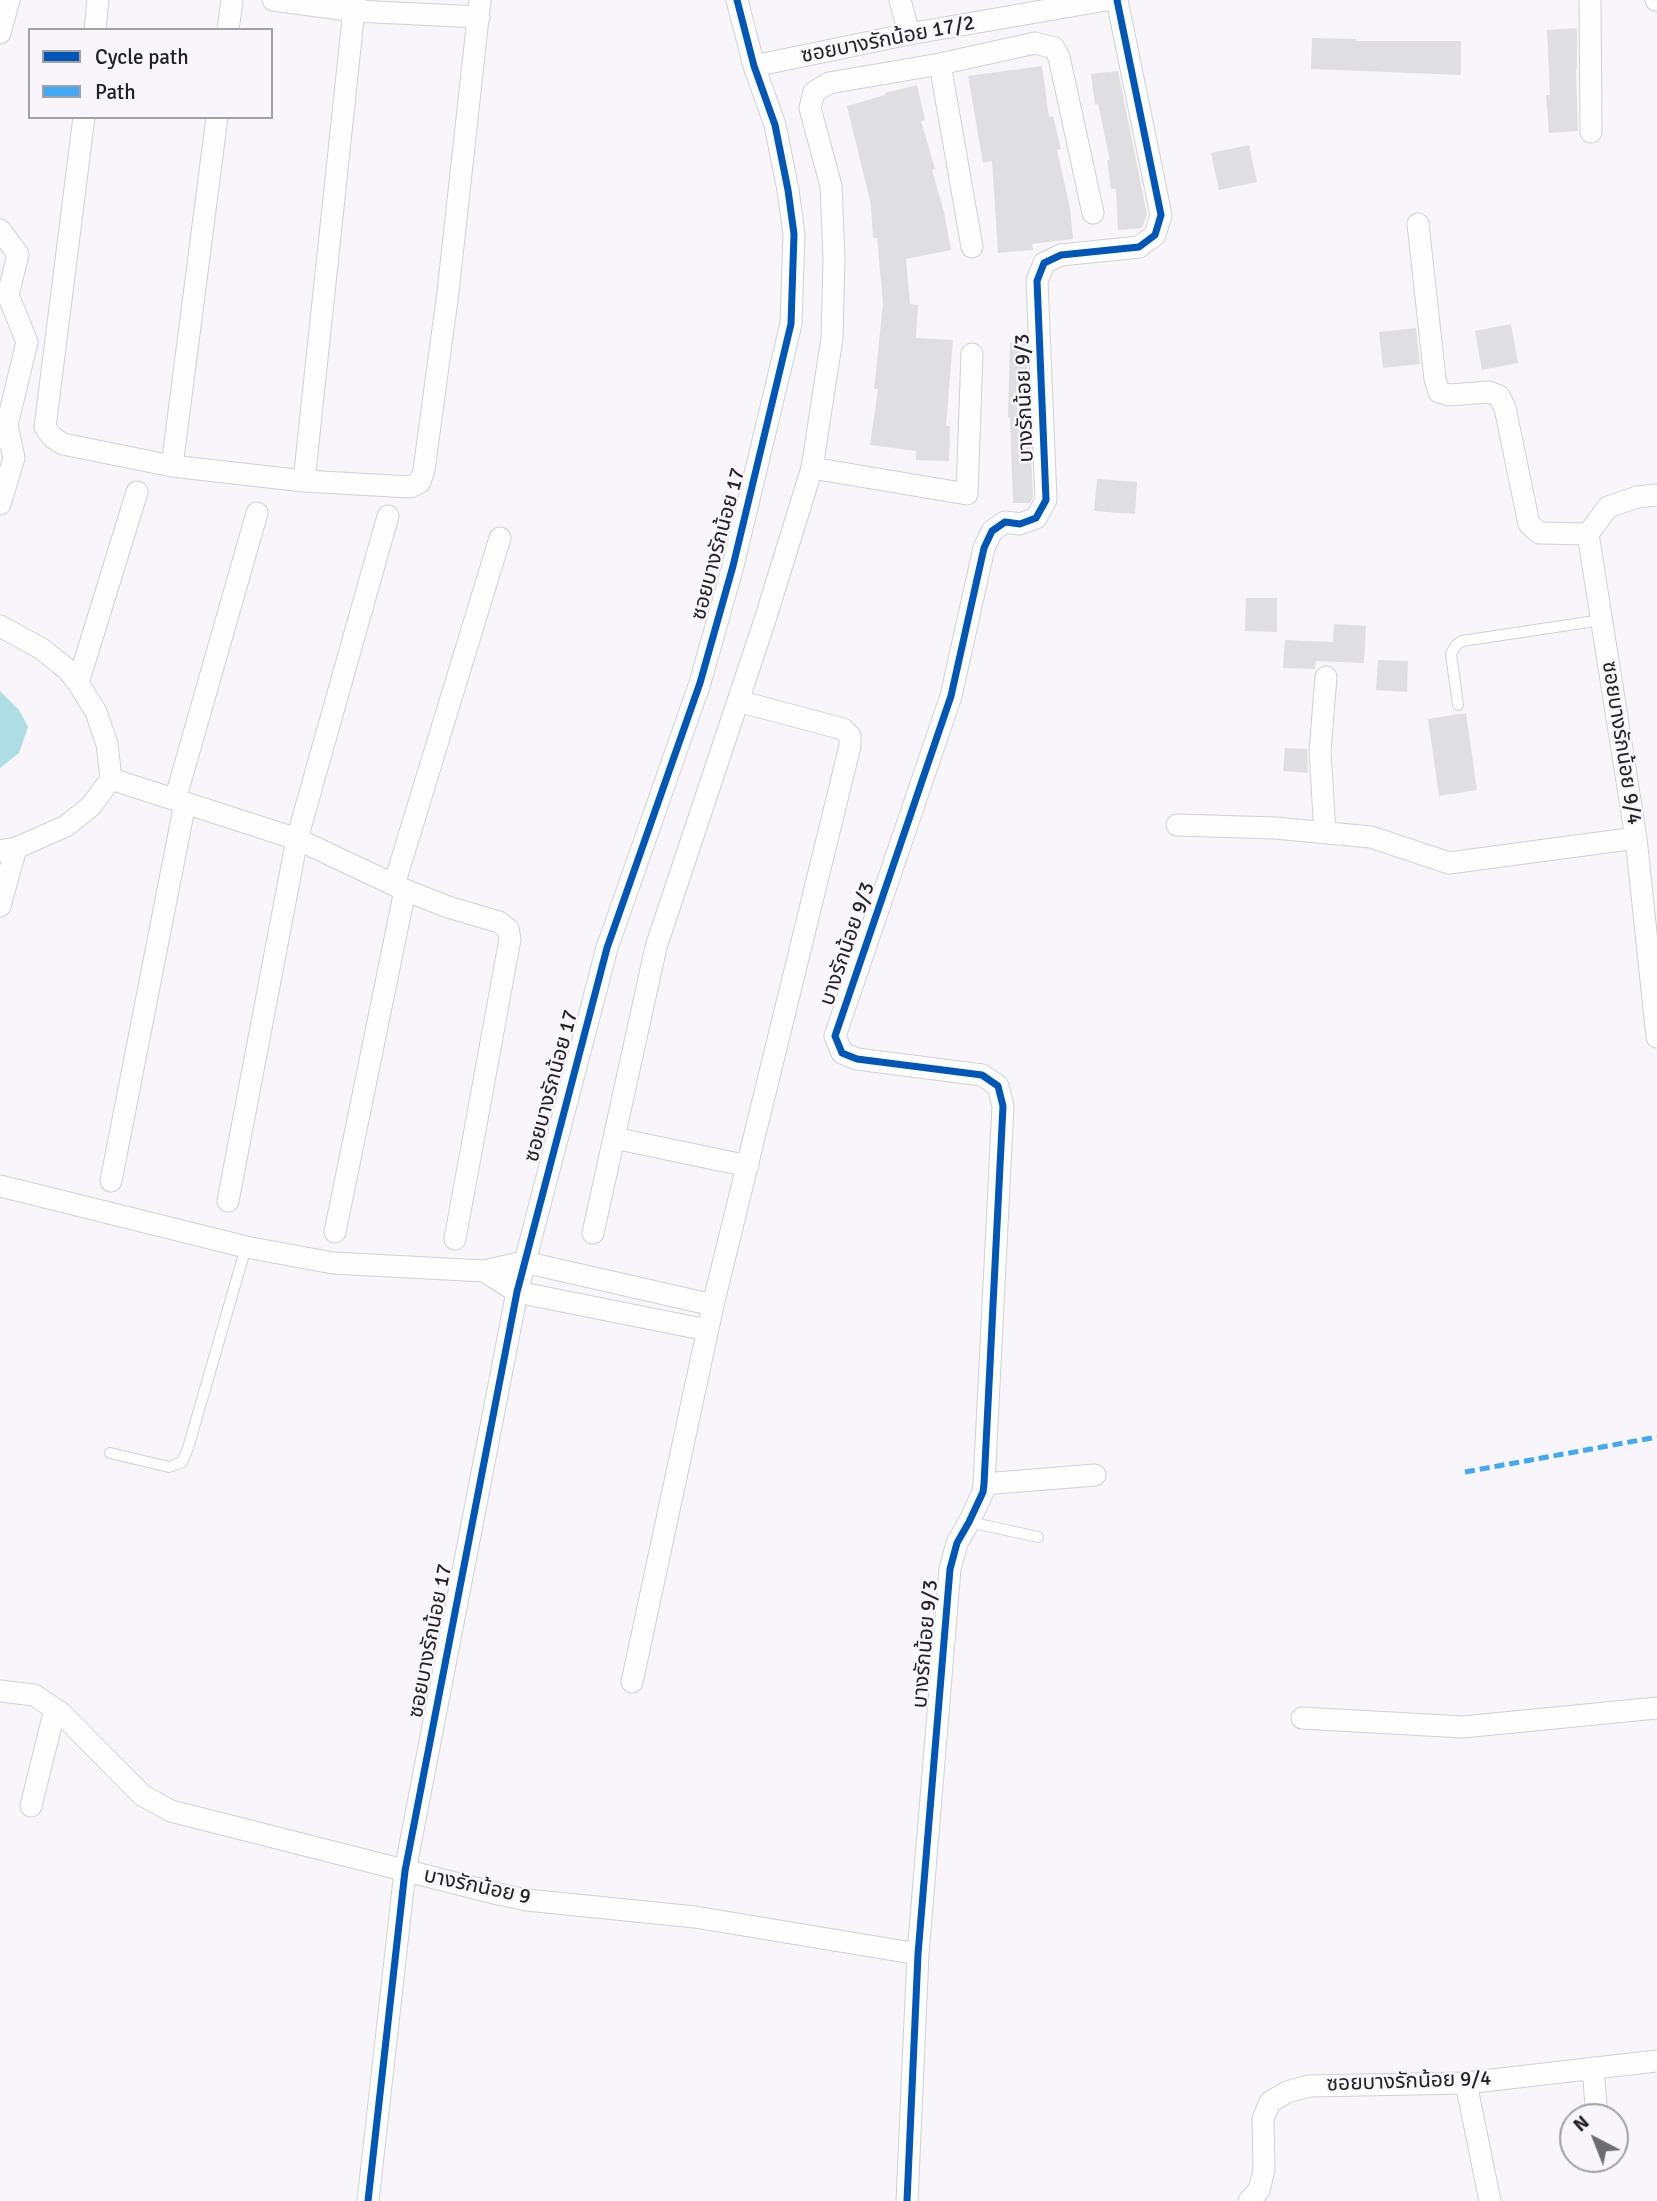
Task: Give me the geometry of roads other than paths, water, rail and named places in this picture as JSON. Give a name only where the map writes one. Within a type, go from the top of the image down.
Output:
[{"type":"street","points":[[0,33],[9,0]]},
{"type":"street","points":[[95,28],[98,0]]},
{"type":"street","points":[[228,28],[232,0]]},
{"type":"street","points":[[84,119],[45,427],[52,438],[63,444],[172,466],[304,481],[410,487],[420,482],[424,470],[446,306],[479,8],[273,0]]},
{"type":"street","name":"ซอยบางรักน้อย 17","points":[[368,2201],[405,1871],[517,1292],[607,948],[699,683],[733,566],[791,324],[794,234],[789,201],[775,125],[754,66],[737,0]]},
{"type":"street","points":[[900,0],[909,34]]},
{"type":"street","name":"ซอยบางรักน้อย 17/2","points":[[754,66],[909,34],[1106,0]]},
{"type":"street","name":"บางรักน้อย 9/3","points":[[907,2201],[918,1954],[950,1569],[957,1544],[983,1492],[984,1484],[1003,1107],[998,1086],[982,1075],[857,1059],[842,1053],[835,1036],[951,695],[985,548],[992,531],[1005,522],[1020,524],[1036,518],[1046,500],[1037,281],[1044,263],[1061,255],[1139,247],[1155,235],[1161,215],[1117,0]]},
{"type":"street","points":[[1590,0],[1591,132]]},
{"type":"street","points":[[304,481],[355,5]]},
{"type":"street","points":[[593,1233],[656,947],[812,468],[832,338],[834,259],[831,186],[810,108],[814,92],[829,83],[940,64],[1035,43],[1054,48],[1059,57],[1093,213]]},
{"type":"street","points":[[940,64],[972,247]]},
{"type":"street","points":[[172,466],[217,119]]},
{"type":"street","points":[[1418,225],[1435,379],[1439,392],[1449,395],[1489,392],[1499,397],[1505,408],[1529,524],[1539,534],[1588,534],[1608,507],[1637,497],[1657,495]]},
{"type":"street","points":[[0,230],[18,254],[8,296],[27,342],[4,431],[14,458],[0,504]]},
{"type":"street","points":[[812,468],[967,494],[972,354]]},
{"type":"street","points":[[78,683],[137,492]]},
{"type":"street","points":[[111,1181],[180,802],[257,513]]},
{"type":"street","points":[[228,1201],[297,839],[388,516]]},
{"type":"street","name":"ซอยบางรักน้อย 9/4","points":[[1588,534],[1636,838],[1657,1037]]},
{"type":"street","points":[[335,1233],[399,887],[500,538]]},
{"type":"street","points":[[0,626],[41,649],[68,670],[78,683],[100,723],[107,744],[111,779],[91,806],[66,826],[8,850],[0,906]]},
{"type":"street","points":[[1325,833],[1320,751],[1326,677]]},
{"type":"street","points":[[632,1682],[707,1330],[850,746],[850,736],[843,729],[738,701]]},
{"type":"street","points":[[111,779],[297,839],[399,887],[448,907],[499,922],[508,929],[510,939],[455,1239]]},
{"type":"street","points":[[1177,825],[1275,828],[1371,837],[1449,863],[1636,838]]},
{"type":"street","points":[[614,1138],[748,1166]]},
{"type":"street","points":[[0,1186],[246,1247],[333,1263],[484,1271],[524,1262],[713,1305]]},
{"type":"street","points":[[484,1271],[517,1292],[707,1330]]},
{"type":"street","points":[[984,1484],[1095,1475]]},
{"type":"street","name":"บางรักน้อย 9","points":[[0,1691],[34,1695],[55,1709],[91,1740],[142,1795],[171,1811],[527,1900],[695,1917],[918,1954]]},
{"type":"street","points":[[1302,1718],[1463,1727],[1657,1708]]},
{"type":"street","points":[[31,1807],[55,1709]]},
{"type":"street","name":"ซอยบางรักน้อย 9/4","points":[[1249,2201],[1259,2190],[1264,2170],[1263,2119],[1270,2102],[1287,2092],[1309,2086],[1466,2083],[1657,2061]]},
{"type":"street","points":[[1594,2068],[1596,2103]]},
{"type":"street","points":[[1466,2083],[1490,2201]]},
{"type":"lane","points":[[1458,705],[1451,654],[1462,640],[1602,620]]},
{"type":"lane","points":[[110,1453],[169,1466],[182,1462],[246,1247]]},
{"type":"lane","points":[[969,1522],[1038,1537]]},
{"type":"water","points":[[0,691],[19,710],[28,727],[19,753],[0,768]]}]
